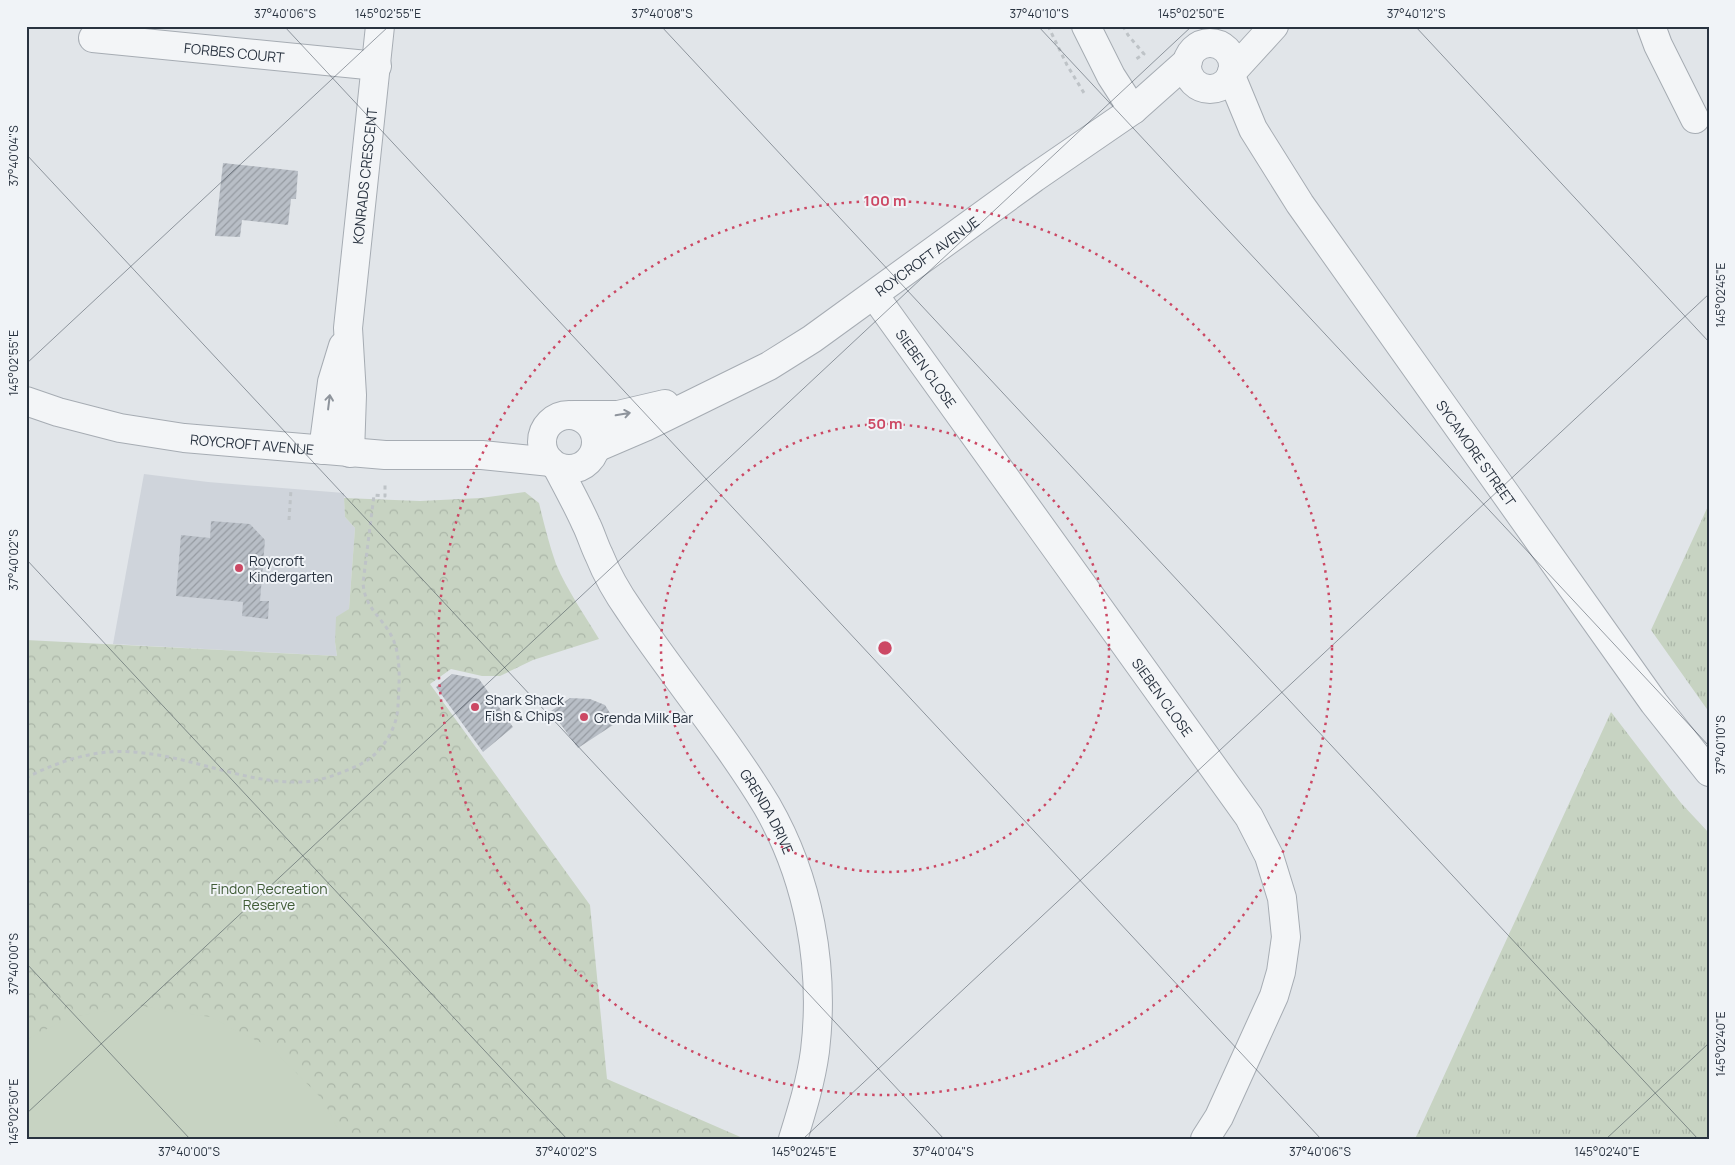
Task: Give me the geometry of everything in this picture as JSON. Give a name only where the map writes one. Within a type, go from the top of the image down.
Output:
[{"type":"street","name":"KONRADS CRESCENT","points":[[350,453],[352,396],[348,328],[380,26]]},
{"type":"street","points":[[1086,26],[1111,76],[1133,110]]},
{"type":"street","points":[[1265,26],[1216,44],[1202,45],[1191,54],[1188,61],[1189,75],[1198,86],[1220,82],[1274,26]]},
{"type":"street","points":[[1651,26],[1670,70],[1695,119]]},
{"type":"street","name":"FORBES COURT","points":[[93,38],[377,66]]},
{"type":"street","points":[[1216,44],[1222,47],[1231,58],[1233,65],[1220,82]]},
{"type":"street","name":"ROYCROFT AVENUE","points":[[592,455],[776,362],[812,339],[1034,178],[1133,110],[1188,61]]},
{"type":"street","name":"ROYCROFT AVENUE","points":[[1133,110],[1220,82]]},
{"type":"street","name":"SYCAMORE STREET","points":[[1220,82],[1253,129],[1300,204],[1480,459],[1654,703],[1709,772]]},
{"type":"street","name":"SIEBEN CLOSE","points":[[874,295],[1249,817],[1269,856],[1282,898],[1286,937],[1281,972],[1274,996],[1219,1117],[1205,1139]]},
{"type":"street","name":"KONRADS CRESCENT","points":[[323,450],[332,382],[348,328]]},
{"type":"street","name":"ROYCROFT AVENUE","points":[[574,415],[618,415],[715,392]]},
{"type":"street","name":"ROYCROFT AVENUE","points":[[26,401],[58,412],[120,428],[184,438],[385,455],[482,455],[554,465]]},
{"type":"street","points":[[565,415],[574,415],[582,418],[590,424],[597,439],[592,455],[573,469],[565,469],[554,465],[542,448],[544,431],[549,423],[556,418],[565,415]]},
{"type":"street","name":"ROYCROFT AVENUE","points":[[482,455],[544,431]]},
{"type":"street","name":"GRENDA DRIVE","points":[[587,525],[592,455]]},
{"type":"street","name":"GRENDA DRIVE","points":[[554,465],[587,525],[599,556],[613,584],[630,611],[746,773],[768,808],[799,878],[809,914],[816,955],[818,1002],[815,1051],[805,1099],[793,1139]]},
{"type":"path","points":[[26,778],[58,763],[113,751],[166,756],[237,774],[272,780],[300,782],[328,777],[368,760],[388,738],[395,723],[398,708],[397,648],[390,634],[369,605],[364,593],[363,582],[374,495],[385,496],[385,455]]},
{"type":"path","points":[[289,520],[292,489]]},
{"type":"shaded area","name":"Roycroft Kindergarten","points":[[144,474],[208,482],[344,493],[345,517],[355,528],[349,609],[335,642],[337,656],[113,644]]},
{"type":"green space","name":"Findon Recreation Reserve","points":[[525,492],[539,503],[560,574],[599,639],[533,660],[500,676],[482,676],[451,669],[430,684],[590,905],[607,1079],[745,1139],[26,1139],[26,640],[337,656],[335,642],[336,617],[349,609],[355,528],[345,517],[344,498],[420,501],[481,498]]},
{"type":"green space","points":[[1709,504],[1709,712],[1651,630]]},
{"type":"green space","points":[[1611,712],[1681,803],[1709,833],[1709,1139],[1415,1139]]},
{"type":"green space","points":[[140,1006],[210,1017],[273,1049],[323,1100],[343,1139],[26,1139],[26,1040],[70,1017]]},
{"type":"building","points":[[223,163],[298,171],[296,199],[291,199],[288,225],[242,220],[240,237],[215,236]]},
{"type":"building","points":[[211,521],[250,524],[265,540],[260,601],[269,601],[268,619],[242,616],[243,602],[176,596],[181,535],[210,538]]},
{"type":"building","name":"Shark Shack Fish & Chips","points":[[452,674],[479,679],[513,727],[483,752],[436,687]]},
{"type":"building","name":"Grenda Milk Bar","points":[[570,698],[590,699],[605,705],[616,723],[578,748],[551,711]]},
{"type":"place","name":"Roycroft Kindergarten","points":[[239,568]]},
{"type":"place","name":"Shark Shack Fish & Chips","points":[[475,707]]},
{"type":"place","name":"Grenda Milk Bar","points":[[584,717]]}]
